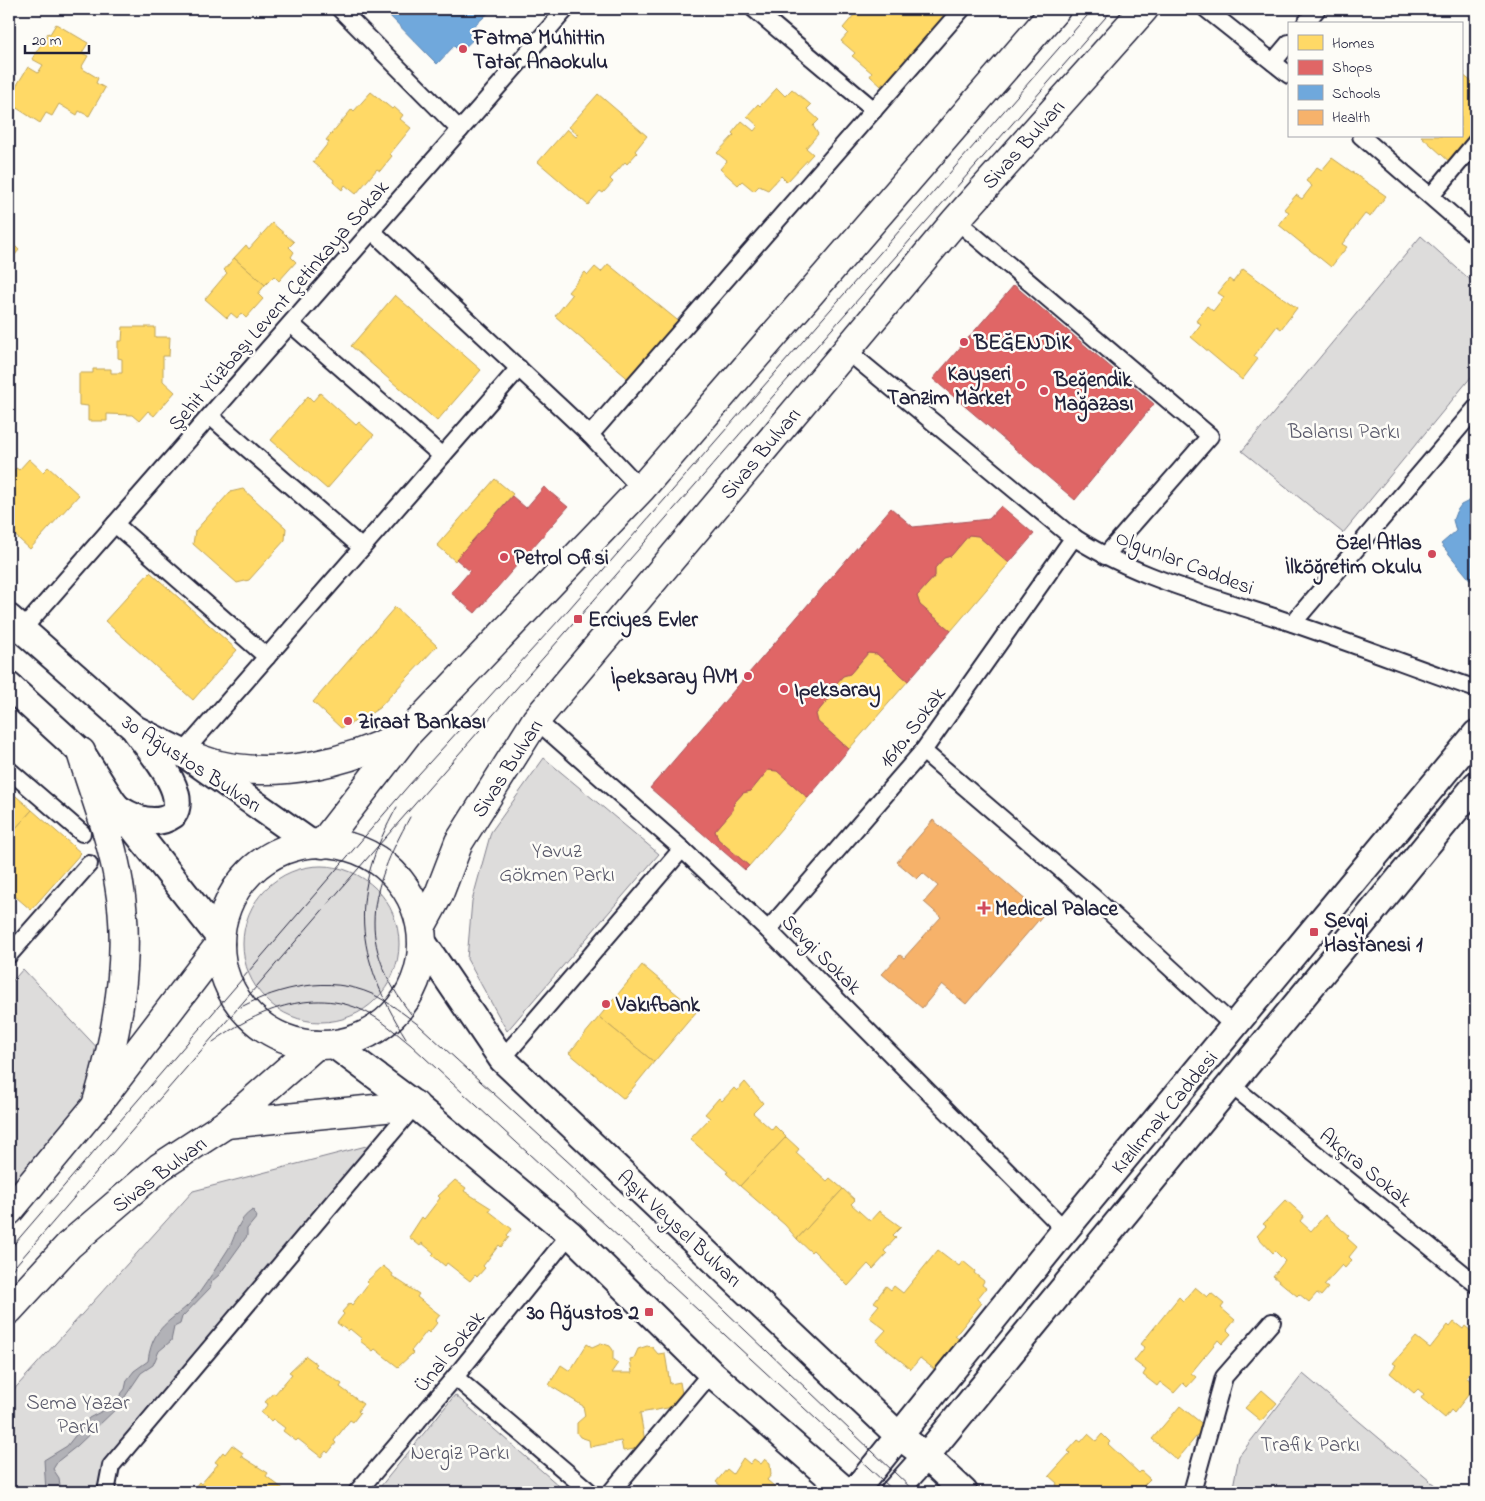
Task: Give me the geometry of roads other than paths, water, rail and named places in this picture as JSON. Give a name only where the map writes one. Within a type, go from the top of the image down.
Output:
[{"type":"highway","points":[[317,844],[408,733],[641,488],[1056,9]]},
{"type":"highway","name":"Sivas Bulvarı","points":[[421,934],[459,842],[536,720],[956,220],[1144,9]]},
{"type":"highway","points":[[183,754],[220,765],[247,768],[301,767],[356,755],[408,733]]},
{"type":"highway","points":[[81,752],[114,856],[123,913],[118,1008],[106,1074],[96,1106]]},
{"type":"highway","points":[[317,844],[355,848],[368,852],[382,861],[407,891],[415,907],[421,934],[421,960],[416,978],[402,1003],[388,1019],[369,1033],[352,1040],[325,1045],[282,1037],[266,1029],[250,1016],[233,994],[226,978],[220,941],[225,911],[244,878],[273,855],[290,848],[317,844]]},
{"type":"highway","points":[[9,1211],[96,1106],[220,941]]},
{"type":"highway","name":"Sivas Bulvarı","points":[[9,1310],[69,1245],[160,1167],[226,1124],[325,1045]]},
{"type":"highway","points":[[226,1124],[415,1105]]},
{"type":"main road","name":"30 Ağustos Bulvarı","points":[[16,624],[135,729],[183,754],[317,844]]},
{"type":"main road","points":[[9,686],[81,752],[112,801],[220,941]]},
{"type":"main road","points":[[112,801],[128,815],[148,821],[168,819],[176,810],[178,798],[174,787],[135,729]]},
{"type":"main road","name":"Kızılırmak Caddesi","points":[[854,1492],[1065,1230],[1476,734]]},
{"type":"main road","name":"Kızılırmak Caddesi","points":[[894,1492],[926,1456],[1476,785]]},
{"type":"main road","name":"Aşık Veysel Bulvarı","points":[[421,934],[502,1059],[898,1435],[926,1456],[964,1492]]},
{"type":"main road","points":[[325,1045],[415,1105],[570,1234],[711,1373],[847,1492]]},
{"type":"street","points":[[340,9],[460,130]]},
{"type":"street","name":"Şehit Yüzbaşı Levent Çetinkaya Sokak","points":[[16,624],[115,524],[566,9]]},
{"type":"street","points":[[754,9],[874,110]]},
{"type":"street","points":[[590,435],[962,9]]},
{"type":"street","points":[[1206,9],[1288,74]]},
{"type":"street","points":[[1307,22],[1317,9]]},
{"type":"street","points":[[1273,62],[1288,44]]},
{"type":"street","points":[[1362,138],[1476,236]]},
{"type":"street","points":[[1431,196],[1476,142]]},
{"type":"street","points":[[956,220],[1210,436],[1105,556]]},
{"type":"street","points":[[372,231],[590,435],[641,488]]},
{"type":"street","points":[[291,324],[442,456]]},
{"type":"street","name":"Olgunlar Caddesi","points":[[846,350],[1074,538],[1105,556],[1156,578],[1293,623],[1476,689]]},
{"type":"street","points":[[183,754],[519,368]]},
{"type":"street","points":[[1293,623],[1476,408]]},
{"type":"street","points":[[210,416],[362,548]]},
{"type":"street","points":[[115,524],[267,658]]},
{"type":"street","name":"1610. Sokak","points":[[768,930],[923,751],[1074,538]]},
{"type":"street","name":"Sevgi Sokak","points":[[536,720],[682,849],[768,930],[1065,1230]]},
{"type":"street","points":[[923,751],[1092,896],[1235,1027]]},
{"type":"street","points":[[9,770],[82,833]]},
{"type":"street","points":[[502,1059],[682,849]]},
{"type":"street","points":[[9,955],[89,864]]},
{"type":"street","name":"Akçıra Sokak","points":[[1230,1084],[1476,1284]]},
{"type":"street","points":[[106,1492],[111,1466],[415,1105]]},
{"type":"street","name":"Ünal Sokak","points":[[357,1492],[456,1377],[570,1234]]},
{"type":"street","points":[[1192,1492],[1224,1377],[1272,1322]]},
{"type":"street","points":[[611,1492],[711,1373]]},
{"type":"street","points":[[456,1377],[590,1492]]},
{"type":"tram line","points":[[9,1250],[409,785],[569,609],[1093,9]]},
{"type":"tram line","points":[[9,1273],[371,854],[1113,9]]},
{"type":"tram line","points":[[397,807],[381,839],[370,868],[365,896],[364,924],[367,951],[376,979],[389,1008],[406,1038]]},
{"type":"tram line","points":[[410,817],[385,869],[374,916],[375,940],[381,963],[393,988],[411,1014]]},
{"type":"tram line","points":[[241,1007],[288,989],[322,984],[356,988],[372,994],[402,1013],[420,1026],[577,1170],[915,1492]]},
{"type":"tram line","points":[[213,1042],[229,1031],[265,1012],[304,1002],[324,1001],[344,1004],[364,1011],[376,1018],[411,1045],[895,1492]]},
{"type":"place","name":"Fatma Muhittin Tatar Anaokulu","points":[[463,49]]},
{"type":"place","name":"BEĞENDİK","points":[[964,342]]},
{"type":"place","name":"Kayseri Tanzim Market","points":[[1021,385]]},
{"type":"place","name":"Beğendik Mağazası","points":[[1044,391]]},
{"type":"place","name":"Özel Atlas İlköğretim Okulu","points":[[1432,554]]},
{"type":"place","name":"Petrol Ofisi","points":[[504,557]]},
{"type":"place","name":"Erciyes Evler","points":[[578,619]]},
{"type":"place","name":"İpeksaray AVM","points":[[748,676]]},
{"type":"place","name":"Ipeksaray","points":[[784,689]]},
{"type":"place","name":"Ziraat Bankası","points":[[348,721]]},
{"type":"place","name":"Medical Palace","points":[[984,908]]},
{"type":"place","name":"Sevgi Hastanesi 1","points":[[1314,932]]},
{"type":"place","name":"Vakıfbank","points":[[606,1004]]},
{"type":"place","name":"30 Ağustos 2","points":[[649,1312]]},
{"type":"park label","name":"Balarısı Parkı","points":[[1344,431]]},
{"type":"park label","name":"Yavuz Gökmen Parkı","points":[[557,862]]},
{"type":"park label","name":"Sema Yazar Parkı","points":[[78,1414]]},
{"type":"park label","name":"Trafik Parkı","points":[[1310,1444]]},
{"type":"park label","name":"Nergiz Parkı","points":[[460,1452]]}]
